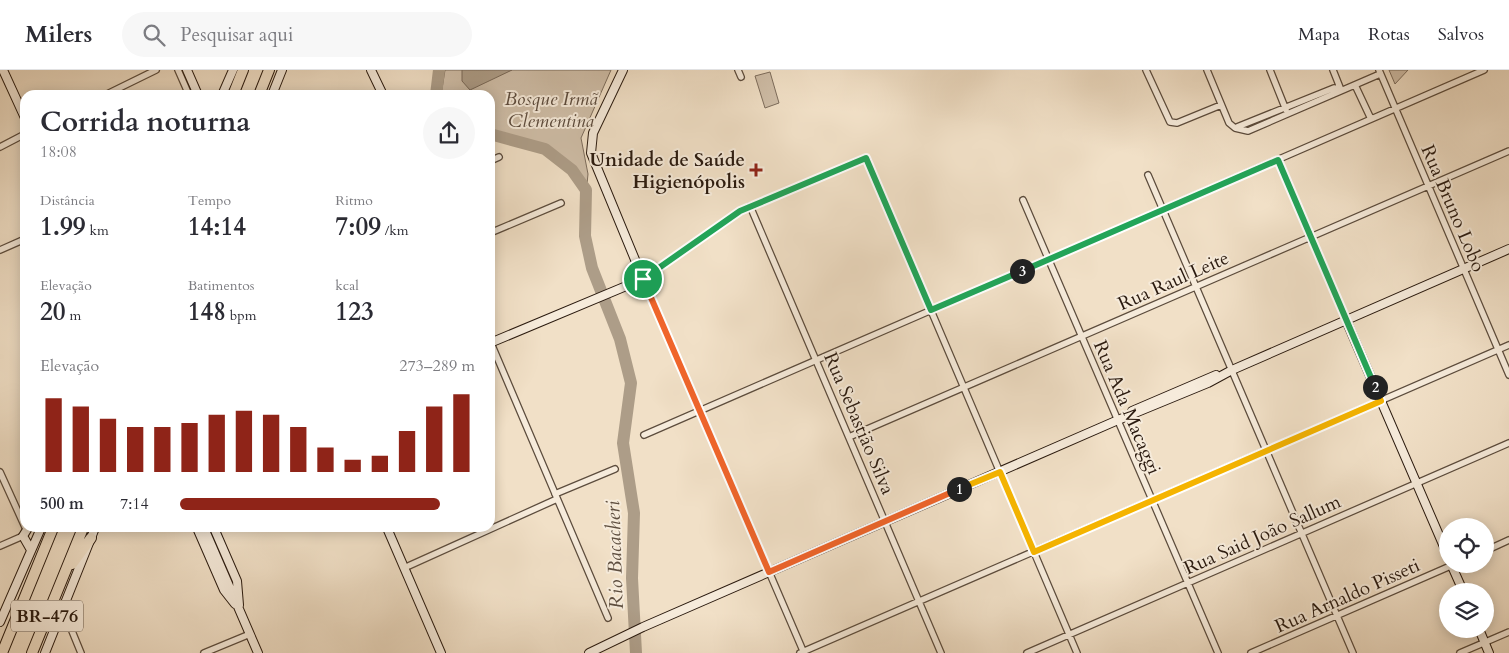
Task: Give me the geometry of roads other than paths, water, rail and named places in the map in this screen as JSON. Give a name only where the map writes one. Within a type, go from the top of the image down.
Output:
[{"type":"highway","points":[[235,90],[243,70]]},
{"type":"highway","points":[[261,90],[269,70]]},
{"type":"highway","name":"BR-476","points":[[2,653],[51,532]]},
{"type":"highway","name":"BR-476","points":[[32,653],[80,532]]},
{"type":"highway","points":[[61,579],[91,538]]},
{"type":"street","points":[[3,70],[20,107]]},
{"type":"street","points":[[115,90],[156,70]]},
{"type":"street","points":[[178,70],[187,90]]},
{"type":"street","points":[[187,70],[196,90]]},
{"type":"street","points":[[224,90],[233,70]]},
{"type":"street","points":[[274,90],[282,70]]},
{"type":"street","points":[[372,70],[381,90]]},
{"type":"street","points":[[623,70],[593,133],[591,153],[802,653],[1509,346]]},
{"type":"street","points":[[738,70],[740,77]]},
{"type":"street","points":[[1146,70],[1170,122],[1177,123],[1221,105]]},
{"type":"street","points":[[1207,70],[1229,123],[1235,128],[1248,130],[1288,115],[1380,72]]},
{"type":"street","points":[[1270,70],[1288,115]]},
{"type":"street","points":[[1333,70],[1342,90]]},
{"type":"street","points":[[644,435],[1484,70]]},
{"type":"street","name":"Rua Bruno Lobo","points":[[1380,72],[1509,375]]},
{"type":"street","points":[[1355,84],[1371,119]]},
{"type":"street","points":[[1235,128],[1334,88],[1342,90]]},
{"type":"street","points":[[0,147],[20,137]]},
{"type":"street","name":"Rua Raul Leite","points":[[849,438],[1509,151]]},
{"type":"street","points":[[495,159],[499,158]]},
{"type":"street","points":[[495,340],[643,279],[731,216],[750,206],[866,158],[1077,653]]},
{"type":"street","points":[[1278,160],[1439,535]]},
{"type":"street","points":[[1148,175],[1353,653]]},
{"type":"street","name":"Rua Ada Macaggi","points":[[1023,200],[1218,653]]},
{"type":"street","points":[[495,231],[561,203]]},
{"type":"street","name":"Rua Sebastião Silva","points":[[750,206],[942,653]]},
{"type":"street","points":[[0,250],[20,241]]},
{"type":"street","points":[[589,653],[643,627],[1118,420],[1150,402],[1204,378],[1232,370],[1509,249]]},
{"type":"street","points":[[495,354],[608,618]]},
{"type":"street","name":"Rua Said João Sallum","points":[[1027,653],[1509,443]]},
{"type":"street","points":[[495,525],[615,469]]},
{"type":"street","points":[[0,472],[20,518]]},
{"type":"street","points":[[0,546],[22,532]]},
{"type":"street","points":[[26,532],[31,550]]},
{"type":"street","points":[[0,622],[39,532]]},
{"type":"street","points":[[45,653],[93,532]]},
{"type":"street","points":[[199,532],[224,590],[239,610]]},
{"type":"street","points":[[206,532],[258,653]]},
{"type":"street","points":[[216,532],[238,582],[239,610]]},
{"type":"street","points":[[389,532],[441,653]]},
{"type":"street","points":[[404,568],[480,532]]},
{"type":"street","points":[[1494,547],[1509,540]]},
{"type":"street","name":"Rua Arnaldo Pisseti","points":[[1250,653],[1439,570]]},
{"type":"street","points":[[63,609],[80,653]]},
{"type":"street","points":[[1460,653],[1509,632]]},
{"type":"street","points":[[204,653],[250,634]]},
{"type":"street","points":[[1483,638],[1489,653]]},
{"type":"waterway","name":"Rio Bacacheri","points":[[437,90],[439,70]]},
{"type":"waterway","name":"Rio Bacacheri","points":[[495,135],[545,149],[572,170],[586,190],[585,236],[592,268],[620,339],[631,383],[623,443],[634,513],[632,578],[636,653]]},
{"type":"place","name":"Unidade de Saúde Higienópolis","points":[[756,170]]},
{"type":"park label","name":"Bosque Irmã Clementina","points":[[551,109]]}]
